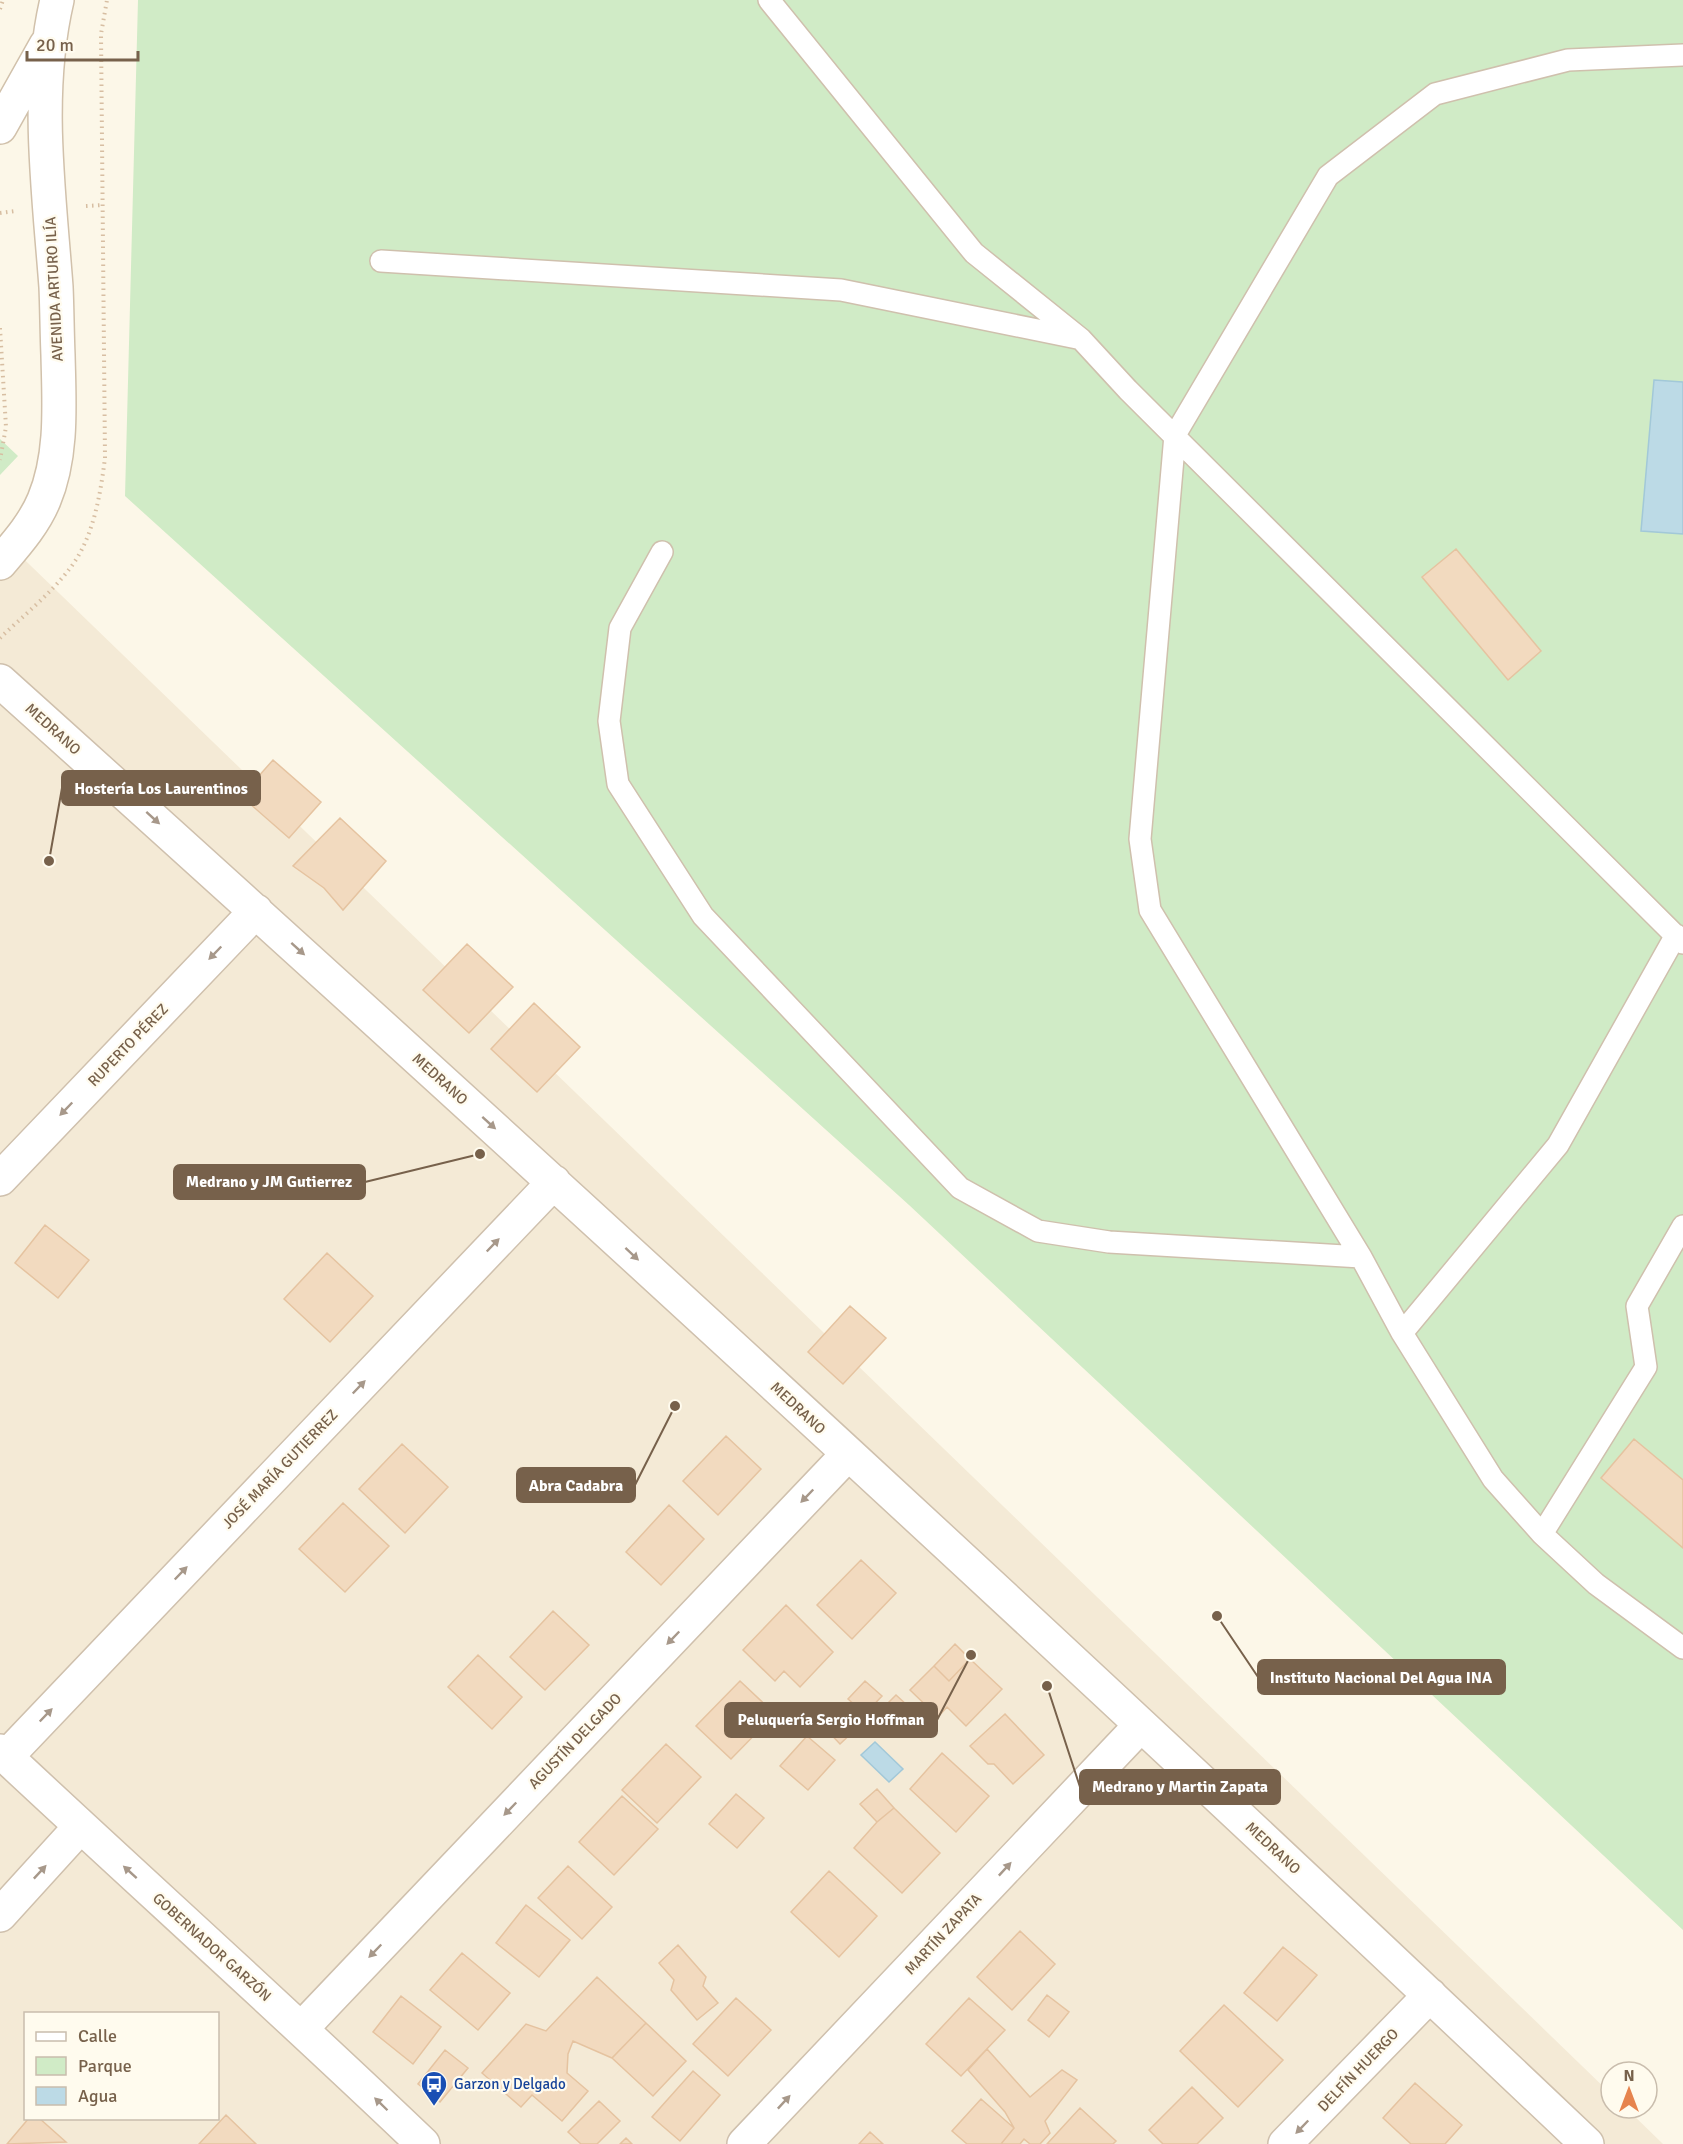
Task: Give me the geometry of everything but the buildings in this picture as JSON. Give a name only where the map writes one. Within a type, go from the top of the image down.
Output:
[{"type":"street","name":"AVENIDA ARTURO ILÍA","points":[[0,563],[23,537],[45,499],[51,481],[57,441],[56,289],[46,174],[48,42],[57,0]]},
{"type":"street","points":[[0,128],[48,42]]},
{"type":"street","name":"MEDRANO","points":[[0,681],[554,1182],[1141,1725],[1587,2144]]},
{"type":"street","name":"RUPERTO PÉREZ","points":[[0,1179],[256,911]]},
{"type":"street","name":"JOSÉ MARÍA GUTIERREZ","points":[[3,1754],[554,1182]]},
{"type":"street","name":"AGUSTÍN DELGADO","points":[[302,2028],[848,1454]]},
{"type":"street","name":"MARTÍN ZAPATA","points":[[744,2144],[1141,1725]]},
{"type":"street","name":"GOBERNADOR GARZÓN","points":[[3,1754],[302,2028],[423,2144]]},
{"type":"street","points":[[0,1915],[80,1827]]},
{"type":"street","name":"DELFÍN HUERGO","points":[[1285,2144],[1430,1995]]},
{"type":"lane","points":[[768,0],[974,253],[1080,339],[1128,390],[1679,939],[1558,1145],[1402,1333]]},
{"type":"lane","points":[[1683,55],[1568,60],[1435,94],[1328,176],[1175,435],[1140,839],[1150,910],[1361,1257],[1402,1333],[1493,1479],[1542,1534],[1596,1584],[1683,1648]]},
{"type":"lane","points":[[381,261],[841,290],[1080,339]]},
{"type":"lane","points":[[662,552],[620,628],[609,721],[618,784],[703,916],[960,1188],[1038,1231],[1109,1242],[1361,1257]]},
{"type":"lane","points":[[1542,1534],[1646,1367],[1636,1306],[1683,1226]]},
{"type":"path","points":[[0,9],[3,0]]},
{"type":"path","points":[[0,328],[6,427],[0,460]]},
{"type":"shaded area","points":[[0,536],[1599,2082],[1599,2120],[1638,2120],[1663,2144],[0,2144]]},
{"type":"green space","points":[[138,0],[1683,0],[1683,1930],[909,1205],[125,496]]},
{"type":"green space","points":[[0,439],[18,456],[0,475]]},
{"type":"water","points":[[1654,380],[1683,382],[1683,534],[1641,531]]},
{"type":"water","points":[[875,1742],[903,1769],[889,1782],[861,1755]]},
{"type":"place","name":"Hostería Los Laurentinos","points":[[49,861]]},
{"type":"place","name":"Medrano y JM Gutierrez","points":[[480,1154]]},
{"type":"place","name":"Abra Cadabra","points":[[675,1406]]},
{"type":"place","name":"Instituto Nacional Del Agua INA","points":[[1217,1616]]},
{"type":"place","name":"Peluquería Sergio Hoffman","points":[[971,1655]]},
{"type":"place","name":"Medrano y Martin Zapata","points":[[1047,1686]]},
{"type":"place","name":"Garzon y Delgado","points":[[434,2107]]}]
